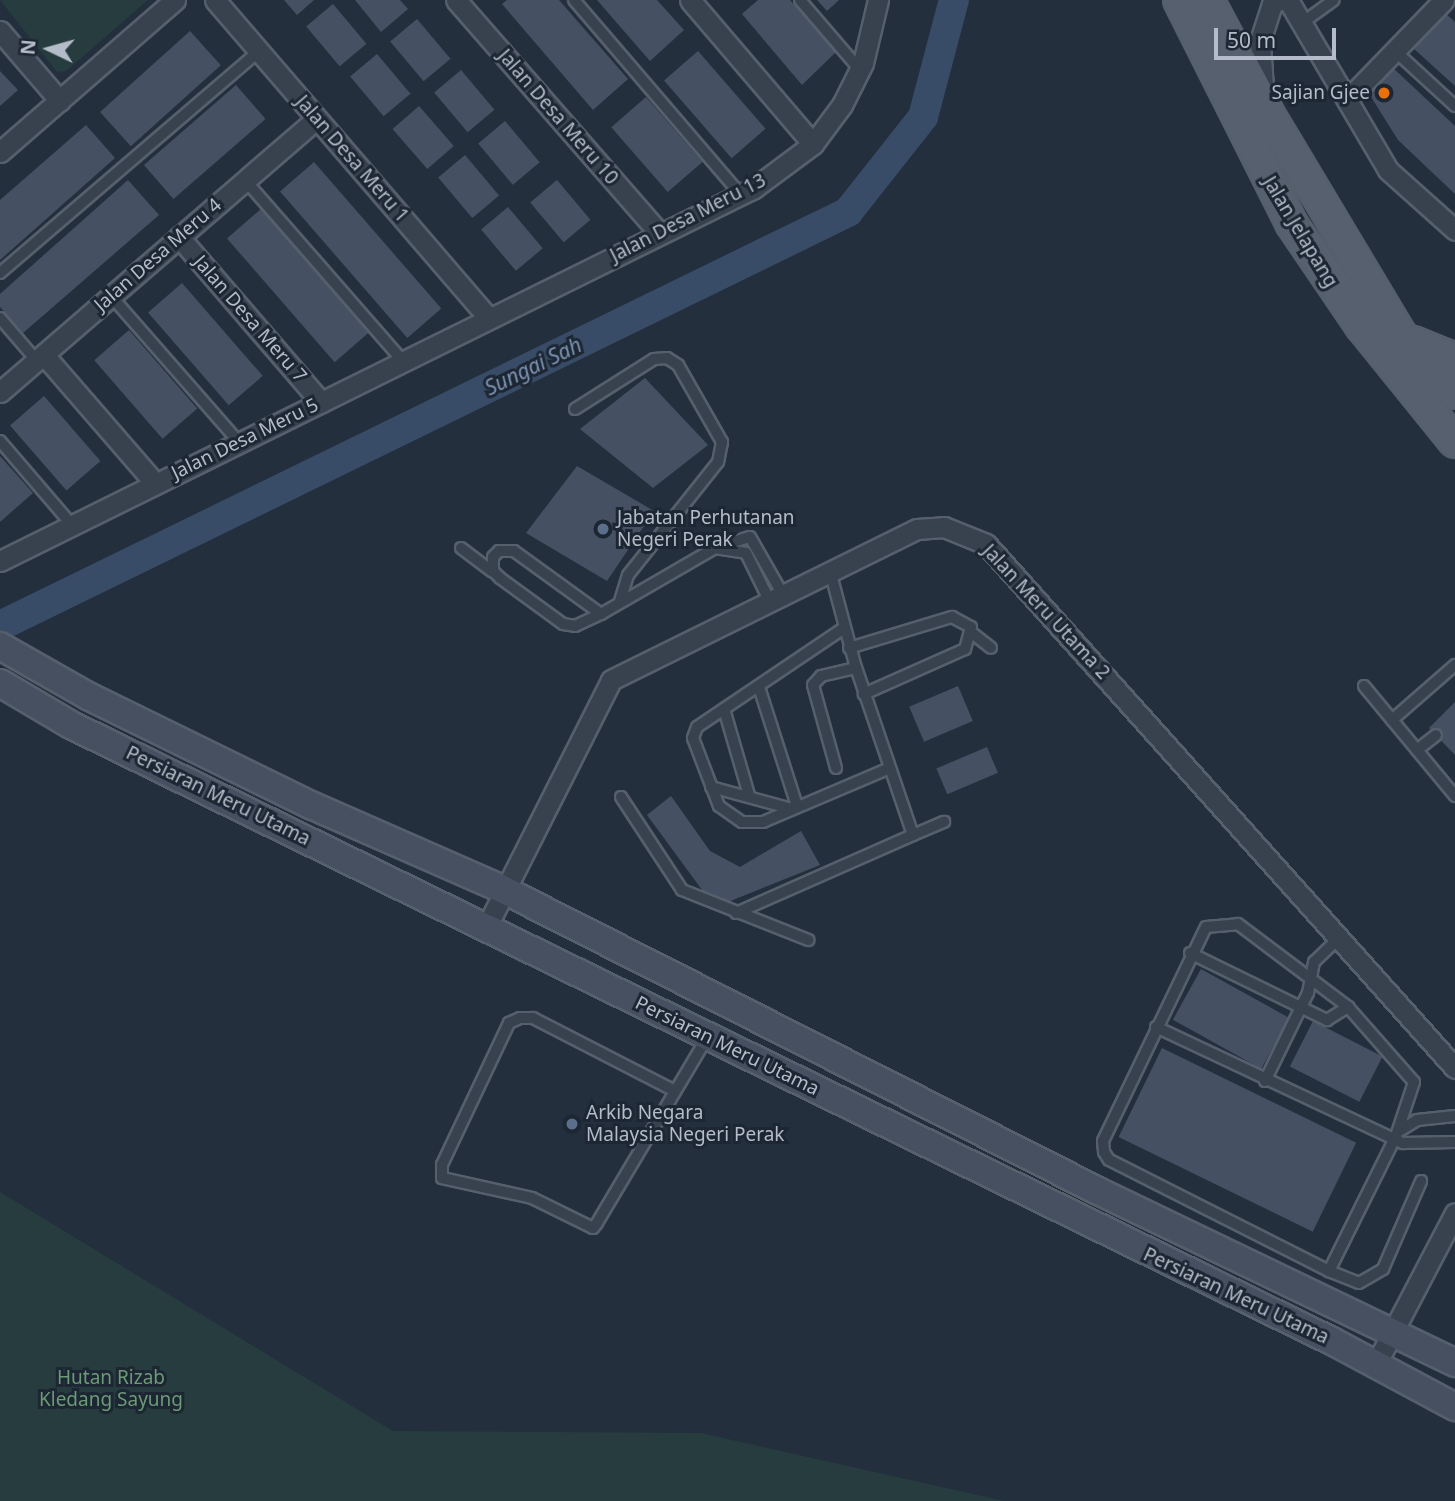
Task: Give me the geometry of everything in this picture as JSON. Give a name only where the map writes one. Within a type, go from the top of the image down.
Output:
[{"type":"main road","name":"Jalan Jelapang","points":[[1179,0],[1291,223],[1360,326],[1455,442]]},
{"type":"main road","name":"Jalan Jelapang","points":[[1208,0],[1268,113],[1401,335],[1455,393]]},
{"type":"main road","points":[[1401,335],[1455,359]]},
{"type":"main road","name":"Persiaran Meru Utama","points":[[6,650],[313,806],[502,889],[1097,1190],[1396,1331],[1455,1363]]},
{"type":"main road","name":"Persiaran Meru Utama","points":[[0,683],[37,708],[487,926],[1376,1364],[1455,1407]]},
{"type":"main road","points":[[293,833],[313,806]]},
{"type":"street","points":[[0,152],[175,0]]},
{"type":"street","name":"Jalan Desa Meru 1","points":[[215,0],[489,318]]},
{"type":"street","name":"Jalan Desa Meru 10","points":[[457,0],[660,234]]},
{"type":"street","points":[[690,0],[813,144]]},
{"type":"street","name":"Jalan Desa Meru 13","points":[[489,318],[741,195],[813,144],[860,70],[878,0]]},
{"type":"street","points":[[1347,100],[1444,0]]},
{"type":"street","points":[[1268,113],[1258,57],[1275,1],[1302,23],[1388,170],[1455,230]]},
{"type":"street","points":[[0,31],[60,101]]},
{"type":"street","name":"Jalan Desa Meru 4","points":[[0,392],[316,119]]},
{"type":"street","name":"Jalan Desa Meru 7","points":[[179,237],[321,402]]},
{"type":"street","name":"Jalan Desa Meru 5","points":[[0,561],[489,318]]},
{"type":"street","points":[[40,358],[155,483]]},
{"type":"street","name":"Jalan Meru Utama 2","points":[[487,926],[502,889],[611,680],[776,596],[917,529],[944,527],[978,538],[1342,936],[1455,1068]]},
{"type":"street","points":[[1376,1364],[1396,1331],[1455,1213]]},
{"type":"lane","points":[[574,0],[741,195]]},
{"type":"lane","points":[[800,0],[860,70]]},
{"type":"lane","points":[[1302,23],[1334,0]]},
{"type":"lane","points":[[1394,50],[1455,106]]},
{"type":"lane","points":[[0,273],[259,51]]},
{"type":"lane","points":[[245,180],[403,361]]},
{"type":"lane","points":[[111,296],[239,442]]},
{"type":"lane","points":[[0,318],[40,358]]},
{"type":"lane","points":[[575,409],[654,359],[667,358],[678,365],[722,442],[718,462],[628,575],[620,602]]},
{"type":"lane","points":[[0,441],[72,525]]},
{"type":"lane","points":[[461,548],[563,624],[575,626],[601,614],[715,548],[750,537],[776,596]]},
{"type":"lane","points":[[715,548],[746,553],[776,596]]},
{"type":"lane","points":[[493,571],[490,564],[499,551],[514,551],[601,614]]},
{"type":"lane","points":[[830,570],[849,648],[887,769],[913,835]]},
{"type":"lane","points":[[849,648],[952,617],[969,623],[972,633],[991,649]]},
{"type":"lane","points":[[844,628],[693,732],[711,787],[723,812],[742,822],[763,822],[887,769]]},
{"type":"lane","points":[[864,694],[965,649],[972,633]]},
{"type":"lane","points":[[1392,720],[1455,666]]},
{"type":"lane","points":[[836,768],[813,685],[821,676],[856,668]]},
{"type":"lane","points":[[1364,686],[1455,796]]},
{"type":"lane","points":[[758,687],[794,807]]},
{"type":"lane","points":[[724,709],[749,795]]},
{"type":"lane","points":[[1417,750],[1436,735]]},
{"type":"lane","points":[[711,787],[794,807]]},
{"type":"lane","points":[[621,797],[682,890],[808,940]]},
{"type":"lane","points":[[736,913],[944,822]]},
{"type":"lane","points":[[1329,1271],[1396,1136],[1414,1092],[1411,1074],[1348,1007],[1238,924],[1206,927],[1190,953],[1104,1141],[1110,1160],[1329,1271],[1359,1283],[1383,1269],[1421,1181]]},
{"type":"lane","points":[[1265,1081],[1302,1007],[1318,955],[1342,936]]},
{"type":"lane","points":[[1190,953],[1330,1020],[1348,1007]]},
{"type":"lane","points":[[675,1091],[533,1018],[520,1018],[509,1023],[442,1165],[442,1178],[532,1198],[593,1228],[708,1036]]},
{"type":"lane","points":[[1156,1027],[1265,1081],[1417,1145],[1455,1142]]},
{"type":"lane","points":[[1396,1136],[1404,1125],[1417,1120],[1455,1116]]},
{"type":"green space","points":[[0,0],[148,0],[66,71],[57,72]]},
{"type":"green space","name":"Hutan Rizab Kledang Sayung","points":[[0,1192],[393,1431],[701,1433],[1004,1501],[0,1501]]},
{"type":"building","points":[[284,0],[314,0],[297,15]]},
{"type":"building","points":[[355,0],[400,0],[408,9],[381,32]]},
{"type":"building","points":[[507,0],[559,0],[628,79],[593,110],[502,4]]},
{"type":"building","points":[[597,0],[657,0],[684,30],[650,61]]},
{"type":"building","points":[[758,0],[790,0],[836,52],[802,85],[742,14]]},
{"type":"building","points":[[817,0],[839,0],[827,11]]},
{"type":"building","points":[[333,4],[366,44],[340,66],[306,26]]},
{"type":"building","points":[[1444,12],[1455,22],[1455,86],[1412,47]]},
{"type":"building","points":[[417,19],[450,59],[424,81],[390,41]]},
{"type":"building","points":[[190,31],[221,65],[131,146],[100,112]]},
{"type":"building","points":[[698,51],[766,129],[732,158],[664,81]]},
{"type":"building","points":[[377,54],[410,94],[384,116],[350,76]]},
{"type":"building","points":[[1392,67],[1455,126],[1455,194],[1398,140],[1368,92]]},
{"type":"building","points":[[461,70],[494,110],[468,132],[434,92]]},
{"type":"building","points":[[0,71],[18,90],[0,106]]},
{"type":"building","points":[[236,85],[266,119],[173,199],[144,165]]},
{"type":"building","points":[[646,97],[702,162],[668,192],[611,127]]},
{"type":"building","points":[[419,106],[454,146],[427,169],[393,129]]},
{"type":"building","points":[[505,121],[540,162],[513,185],[478,143]]},
{"type":"building","points":[[86,125],[115,158],[0,260],[0,200]]},
{"type":"building","points":[[465,155],[499,196],[472,218],[438,177]]},
{"type":"building","points":[[314,162],[441,308],[407,338],[280,192]]},
{"type":"building","points":[[128,180],[159,215],[23,333],[0,307],[0,294]]},
{"type":"building","points":[[557,180],[590,220],[564,242],[530,202]]},
{"type":"building","points":[[508,207],[543,248],[516,271],[481,229]]},
{"type":"building","points":[[261,209],[369,333],[335,362],[227,239]]},
{"type":"building","points":[[182,283],[263,376],[229,405],[148,313]]},
{"type":"building","points":[[129,330],[197,408],[163,439],[94,360]]},
{"type":"building","points":[[645,378],[708,445],[653,488],[580,429]]},
{"type":"building","points":[[44,396],[100,461],[66,490],[10,426]]},
{"type":"building","points":[[0,456],[33,493],[0,522]]},
{"type":"building","points":[[577,466],[654,511],[607,581],[526,533]]},
{"type":"building","points":[[958,686],[973,721],[924,742],[909,707]]},
{"type":"building","points":[[1455,702],[1455,755],[1429,728]]},
{"type":"building","points":[[987,747],[998,773],[947,794],[936,768]]},
{"type":"building","points":[[671,796],[710,851],[740,867],[801,831],[820,865],[728,902],[708,898],[647,815]]},
{"type":"building","points":[[1201,969],[1289,1018],[1261,1069],[1173,1020]]},
{"type":"building","points":[[1313,1021],[1382,1056],[1359,1102],[1290,1066]]},
{"type":"building","points":[[1162,1048],[1356,1143],[1313,1232],[1119,1137]]},
{"type":"waterway","name":"Sungai Sah","points":[[0,626],[848,212],[923,117],[954,0]]},
{"type":"place","name":"Sajian Gjee","points":[[1384,93]]},
{"type":"place","name":"Jabatan Perhutanan Negeri Perak","points":[[603,529]]},
{"type":"place","name":"Arkib Negara Malaysia Negeri Perak","points":[[572,1124]]}]
